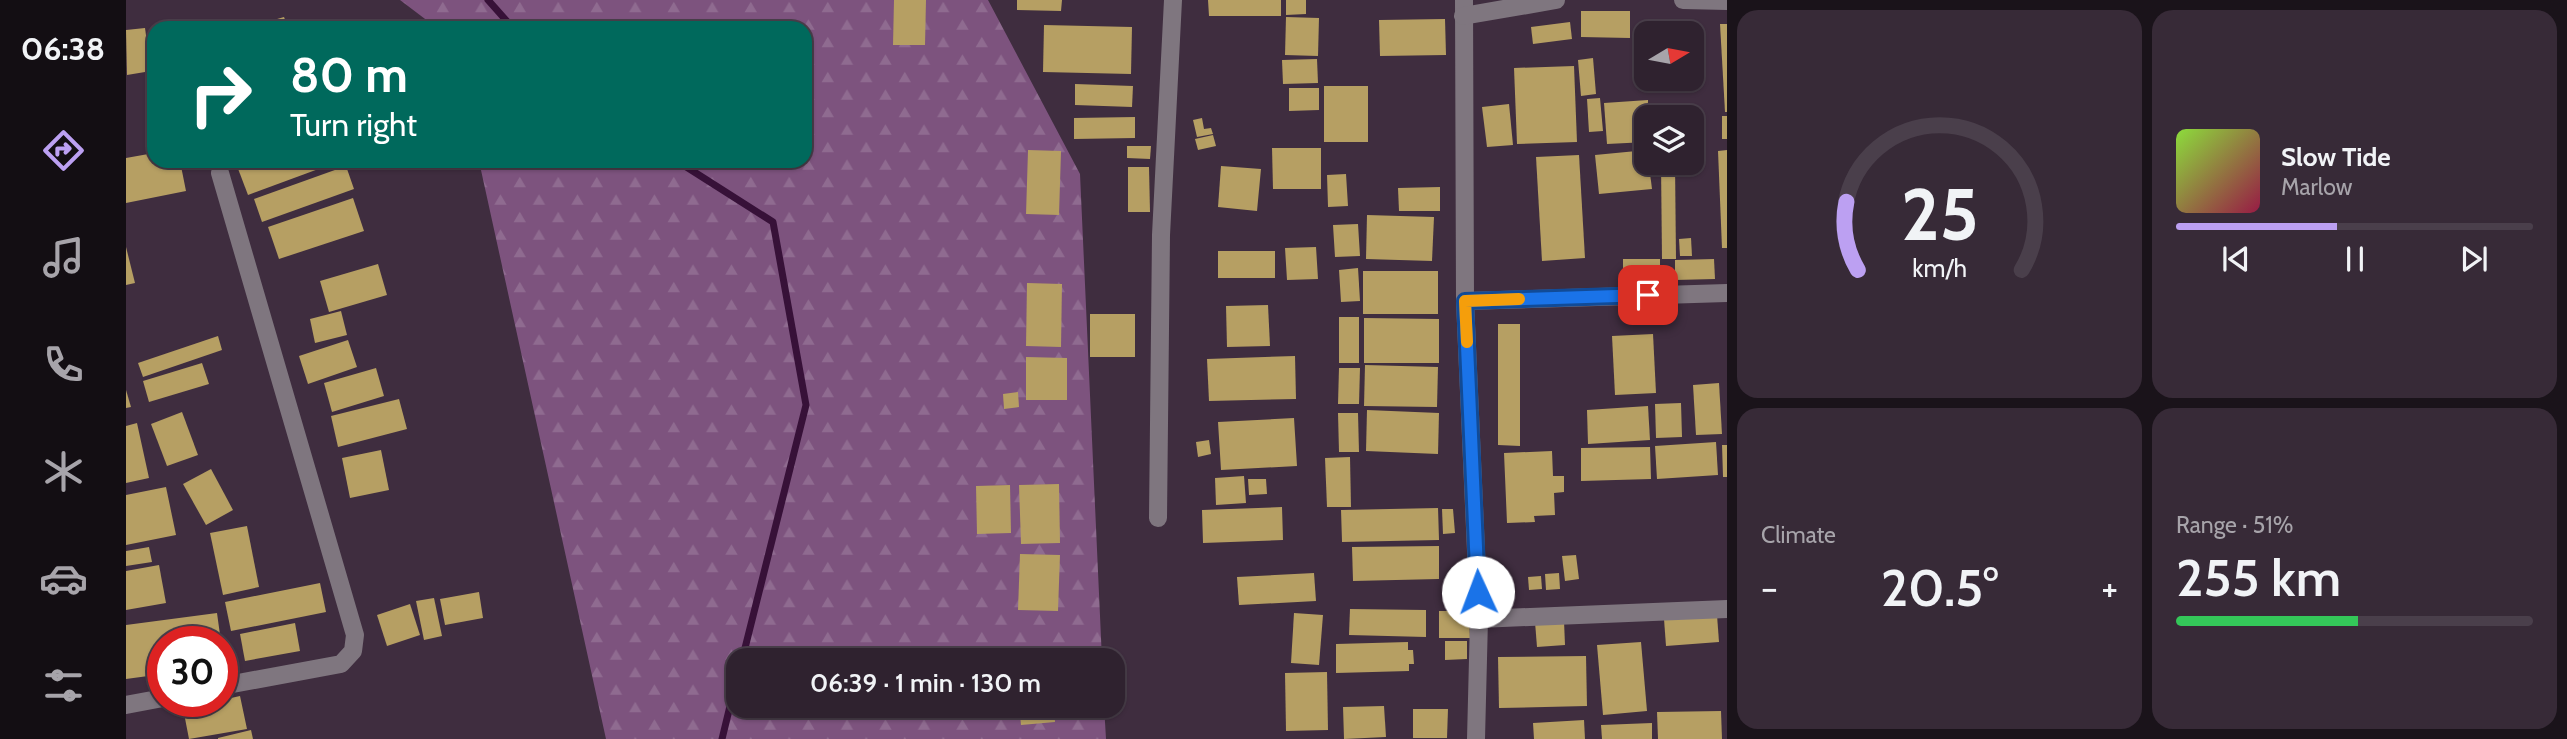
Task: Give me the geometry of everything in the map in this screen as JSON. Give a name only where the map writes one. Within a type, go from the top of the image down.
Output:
[{"type":"street","points":[[1158,518],[1161,235],[1173,0]]},
{"type":"street","points":[[1476,739],[1479,619],[1465,301],[1463,8],[1556,0]]},
{"type":"street","points":[[1683,0],[1727,1]]},
{"type":"street","points":[[220,173],[355,635],[353,651],[341,664],[238,684]]},
{"type":"street","points":[[1465,301],[1727,293]]},
{"type":"street","points":[[1479,619],[1727,609]]},
{"type":"street","points":[[126,705],[147,701]]},
{"type":"green space","points":[[400,0],[988,0],[1080,174],[1101,648],[726,648],[726,718],[1105,718],[1106,739],[606,739],[481,168],[812,168],[812,21],[428,21]]},
{"type":"building","points":[[894,0],[926,0],[925,45],[893,45]]},
{"type":"building","points":[[1017,0],[1062,0],[1061,11],[1017,10]]},
{"type":"building","points":[[1208,0],[1281,0],[1281,16],[1209,16]]},
{"type":"building","points":[[1286,0],[1306,0],[1306,14],[1286,15]]},
{"type":"building","points":[[1581,11],[1630,11],[1630,38],[1581,37]]},
{"type":"building","points":[[1286,17],[1319,18],[1318,56],[1285,55]]},
{"type":"building","points":[[1445,19],[1446,55],[1380,56],[1379,20]]},
{"type":"building","points":[[1570,22],[1572,39],[1533,44],[1531,27]]},
{"type":"building","points":[[1720,24],[1727,24],[1727,112],[1725,112]]},
{"type":"building","points":[[1044,25],[1132,27],[1131,74],[1043,72]]},
{"type":"building","points":[[145,28],[147,72],[127,75],[126,30]]},
{"type":"building","points":[[1593,58],[1596,94],[1581,96],[1578,60]]},
{"type":"building","points":[[1317,59],[1318,83],[1283,84],[1282,60]]},
{"type":"building","points":[[1574,66],[1577,142],[1517,144],[1514,68]]},
{"type":"building","points":[[1075,84],[1133,86],[1132,107],[1075,105]]},
{"type":"building","points":[[1324,86],[1368,86],[1368,142],[1324,142]]},
{"type":"building","points":[[1289,88],[1319,88],[1319,110],[1289,111]]},
{"type":"building","points":[[1600,98],[1603,131],[1589,132],[1587,99]]},
{"type":"building","points":[[1648,100],[1648,105],[1634,105],[1634,143],[1607,144],[1604,103]]},
{"type":"building","points":[[1509,104],[1513,145],[1487,147],[1482,107]]},
{"type":"building","points":[[1722,116],[1727,116],[1727,139],[1722,139]]},
{"type":"building","points":[[1135,117],[1135,138],[1074,139],[1074,118]]},
{"type":"building","points":[[1202,118],[1204,129],[1211,128],[1213,134],[1197,137],[1193,120]]},
{"type":"building","points":[[1213,135],[1216,146],[1198,150],[1195,139]]},
{"type":"building","points":[[1127,146],[1151,146],[1150,159],[1127,158]]},
{"type":"building","points":[[1272,148],[1321,148],[1321,189],[1273,189]]},
{"type":"building","points":[[1028,150],[1061,151],[1059,215],[1026,214]]},
{"type":"building","points":[[1727,150],[1727,248],[1722,248],[1718,151]]},
{"type":"building","points":[[1634,151],[1634,175],[1650,175],[1652,189],[1599,194],[1595,155]]},
{"type":"building","points":[[147,154],[147,168],[181,168],[186,191],[126,203],[126,158]]},
{"type":"building","points":[[1579,155],[1585,258],[1542,261],[1536,157]]},
{"type":"building","points":[[1221,166],[1261,169],[1257,211],[1218,207]]},
{"type":"building","points":[[1128,167],[1149,167],[1150,212],[1128,212]]},
{"type":"building","points":[[238,168],[321,168],[248,195]]},
{"type":"building","points":[[340,168],[347,168],[354,189],[262,222],[254,199]]},
{"type":"building","points":[[1346,174],[1348,206],[1328,207],[1327,175]]},
{"type":"building","points":[[1661,175],[1675,175],[1676,259],[1662,259]]},
{"type":"building","points":[[1440,187],[1440,211],[1399,211],[1398,188]]},
{"type":"building","points":[[353,198],[364,231],[279,259],[268,227]]},
{"type":"building","points":[[1367,215],[1434,217],[1432,261],[1366,259]]},
{"type":"building","points":[[1358,224],[1360,256],[1335,257],[1333,225]]},
{"type":"building","points":[[1691,238],[1692,256],[1680,256],[1679,239]]},
{"type":"building","points":[[126,247],[135,283],[126,285]]},
{"type":"building","points":[[1316,247],[1318,279],[1287,280],[1285,248]]},
{"type":"building","points":[[1218,251],[1275,251],[1275,278],[1218,278]]},
{"type":"building","points":[[1623,259],[1660,259],[1660,277],[1623,277]]},
{"type":"building","points":[[1714,259],[1715,279],[1675,280],[1675,260]]},
{"type":"building","points":[[378,264],[387,295],[329,312],[320,281]]},
{"type":"building","points":[[1358,268],[1360,301],[1341,302],[1339,270]]},
{"type":"building","points":[[1363,271],[1438,271],[1438,314],[1363,314]]},
{"type":"building","points":[[1027,283],[1062,284],[1061,347],[1026,346]]},
{"type":"building","points":[[1268,305],[1270,346],[1227,347],[1226,306]]},
{"type":"building","points":[[1672,306],[1672,321],[1634,323],[1633,308]]},
{"type":"building","points":[[341,311],[347,335],[315,343],[310,319]]},
{"type":"building","points":[[1090,314],[1135,314],[1135,357],[1090,357]]},
{"type":"building","points":[[1339,317],[1359,317],[1359,363],[1339,363]]},
{"type":"building","points":[[1364,318],[1439,319],[1439,363],[1364,363]]},
{"type":"building","points":[[1498,324],[1520,324],[1520,446],[1498,445]]},
{"type":"building","points":[[1653,334],[1656,393],[1615,395],[1612,336]]},
{"type":"building","points":[[218,336],[222,350],[143,377],[138,363]]},
{"type":"building","points":[[348,340],[357,367],[308,384],[299,356]]},
{"type":"building","points":[[1295,356],[1296,399],[1209,401],[1207,359]]},
{"type":"building","points":[[1026,357],[1067,358],[1067,400],[1026,400]]},
{"type":"building","points":[[202,363],[209,384],[149,402],[143,381]]},
{"type":"building","points":[[1365,365],[1438,367],[1437,407],[1364,406]]},
{"type":"building","points":[[376,368],[384,396],[332,412],[324,383]]},
{"type":"building","points":[[1339,368],[1360,368],[1359,404],[1338,404]]},
{"type":"building","points":[[1719,383],[1722,434],[1696,435],[1693,385]]},
{"type":"building","points":[[126,390],[131,407],[126,408]]},
{"type":"building","points":[[1018,392],[1019,407],[1004,409],[1003,394]]},
{"type":"building","points":[[399,399],[407,429],[338,447],[331,416]]},
{"type":"building","points":[[1681,403],[1682,437],[1656,438],[1655,404]]},
{"type":"building","points":[[1648,406],[1650,440],[1588,444],[1587,410]]},
{"type":"building","points":[[1367,410],[1439,413],[1438,454],[1366,451]]},
{"type":"building","points":[[182,412],[198,455],[167,466],[151,424]]},
{"type":"building","points":[[1338,413],[1358,413],[1359,452],[1339,452]]},
{"type":"building","points":[[1294,418],[1297,466],[1221,470],[1218,422]]},
{"type":"building","points":[[137,423],[149,478],[126,483],[126,426]]},
{"type":"building","points":[[1209,440],[1211,454],[1198,457],[1196,442]]},
{"type":"building","points":[[1716,442],[1718,475],[1657,479],[1655,446]]},
{"type":"building","points":[[1722,445],[1727,445],[1727,477],[1723,477]]},
{"type":"building","points":[[1650,447],[1651,479],[1581,481],[1581,448]]},
{"type":"building","points":[[381,450],[389,490],[350,498],[342,458]]},
{"type":"building","points":[[1552,451],[1553,476],[1564,476],[1564,492],[1554,493],[1555,515],[1534,516],[1535,522],[1507,523],[1504,453]]},
{"type":"building","points":[[1350,457],[1351,507],[1327,507],[1325,458]]},
{"type":"building","points":[[211,469],[233,510],[206,525],[183,484]]},
{"type":"building","points":[[1244,476],[1246,503],[1216,505],[1215,478]]},
{"type":"building","points":[[1248,479],[1266,479],[1267,494],[1249,495]]},
{"type":"building","points":[[1059,484],[1060,543],[1021,544],[1019,485]]},
{"type":"building","points":[[1010,485],[1011,533],[977,534],[976,486]]},
{"type":"building","points":[[166,487],[176,535],[126,545],[126,495]]},
{"type":"building","points":[[1282,507],[1283,540],[1203,543],[1202,510]]},
{"type":"building","points":[[1438,508],[1439,540],[1342,542],[1341,510]]},
{"type":"building","points":[[1442,509],[1453,509],[1455,533],[1443,534]]},
{"type":"building","points":[[247,526],[259,587],[223,595],[210,533]]},
{"type":"building","points":[[1439,546],[1439,579],[1353,581],[1352,547]]},
{"type":"building","points":[[149,547],[152,562],[126,566],[126,551]]},
{"type":"building","points":[[1020,554],[1060,555],[1058,611],[1018,610]]},
{"type":"building","points":[[1576,555],[1579,579],[1565,581],[1562,556]]},
{"type":"building","points":[[159,565],[166,603],[126,610],[126,571]]},
{"type":"building","points":[[1314,573],[1316,601],[1239,605],[1237,577]]},
{"type":"building","points":[[1559,573],[1560,589],[1546,590],[1545,574]]},
{"type":"building","points":[[1541,576],[1542,589],[1529,590],[1528,577]]},
{"type":"building","points":[[320,583],[326,612],[238,630],[238,626],[230,626],[225,602]]},
{"type":"building","points":[[479,592],[483,618],[445,625],[440,599]]},
{"type":"building","points":[[434,598],[442,636],[424,640],[416,601]]},
{"type":"building","points":[[410,604],[420,635],[387,646],[377,615]]},
{"type":"building","points":[[1350,609],[1426,610],[1426,637],[1349,635]]},
{"type":"building","points":[[1439,611],[1469,611],[1470,638],[1439,638]]},
{"type":"building","points":[[217,613],[219,626],[147,626],[147,676],[126,679],[126,625]]},
{"type":"building","points":[[1294,613],[1323,615],[1319,665],[1291,663]]},
{"type":"building","points":[[1717,615],[1719,642],[1666,646],[1664,619]]},
{"type":"building","points":[[1564,621],[1565,645],[1537,647],[1535,622]]},
{"type":"building","points":[[295,623],[300,651],[245,661],[240,634]]},
{"type":"building","points":[[1445,641],[1467,641],[1467,659],[1445,660]]},
{"type":"building","points":[[1408,642],[1408,650],[1413,650],[1414,664],[1409,664],[1409,671],[1336,673],[1336,644]]},
{"type":"building","points":[[1641,642],[1647,711],[1603,715],[1597,645]]},
{"type":"building","points":[[1586,656],[1587,706],[1499,708],[1498,657]]},
{"type":"building","points":[[1327,672],[1328,730],[1286,731],[1285,673]]},
{"type":"building","points":[[238,696],[247,729],[189,739],[185,717],[238,717]]},
{"type":"building","points":[[1384,706],[1386,737],[1344,739],[1343,707]]},
{"type":"building","points":[[1413,709],[1448,709],[1447,738],[1413,738]]},
{"type":"building","points":[[1721,711],[1722,739],[1658,739],[1657,712]]},
{"type":"building","points":[[1020,718],[1055,718],[1055,722],[1021,725]]},
{"type":"building","points":[[1584,720],[1585,739],[1534,739],[1533,723]]},
{"type":"building","points":[[1652,723],[1652,739],[1602,739],[1601,725]]},
{"type":"building","points":[[251,730],[253,739],[218,739],[218,738]]},
{"type":"waterway","points":[[488,0],[507,21]]},
{"type":"waterway","points":[[688,168],[773,222],[806,405],[745,648]]},
{"type":"waterway","points":[[722,739],[727,718]]},
{"type":"slow traffic","points":[[1467,342],[1465,301],[1519,299]]},
{"type":"route","points":[[1478,592],[1465,301],[1648,295]]}]
